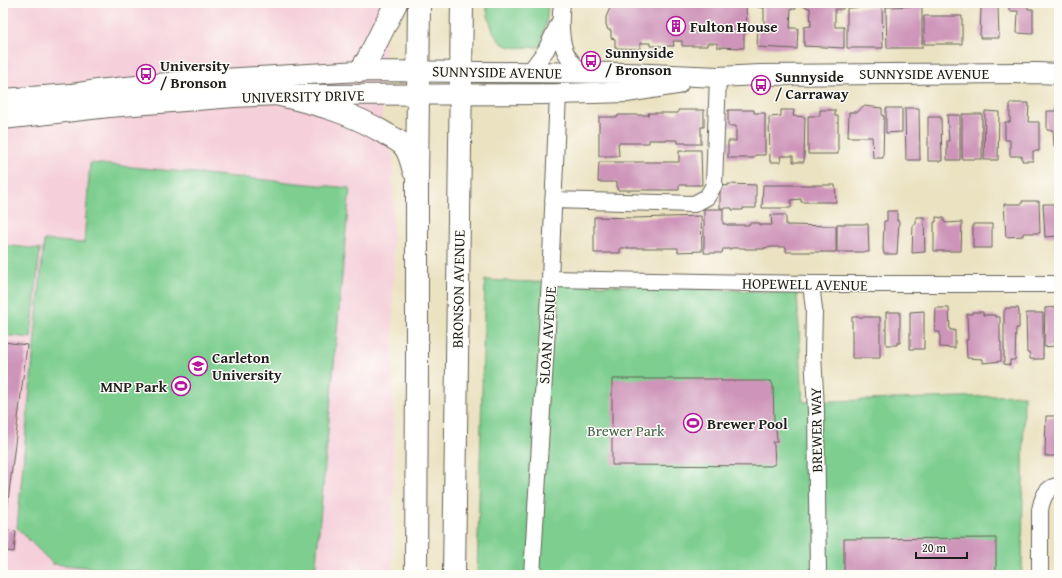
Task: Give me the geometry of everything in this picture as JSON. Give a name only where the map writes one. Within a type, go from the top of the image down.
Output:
[{"type":"main road","points":[[360,71],[368,59],[396,3]]},
{"type":"main road","points":[[416,575],[418,376],[416,182],[419,95],[419,3]]},
{"type":"main road","name":"BRONSON AVENUE","points":[[454,575],[462,3]]},
{"type":"main road","points":[[280,95],[345,112],[398,141],[409,153],[416,182]]},
{"type":"street","points":[[562,3],[560,21],[565,52],[582,73]]},
{"type":"street","points":[[529,73],[546,50],[560,21]]},
{"type":"street","name":"UNIVERSITY DRIVE","points":[[3,99],[71,94],[96,90],[188,82],[360,71],[419,71]]},
{"type":"street","name":"SUNNYSIDE AVENUE","points":[[419,71],[627,73],[718,77],[808,74],[1059,74]]},
{"type":"street","name":"SUNNYSIDE AVENUE","points":[[461,95],[628,92],[718,77]]},
{"type":"street","points":[[553,200],[694,204],[707,196],[714,186],[718,77]]},
{"type":"street","name":"SLOAN AVENUE","points":[[532,575],[550,279],[558,94]]},
{"type":"street","name":"UNIVERSITY DRIVE","points":[[3,118],[117,106],[234,97],[280,95],[461,95]]},
{"type":"street","name":"HOPEWELL AVENUE","points":[[550,279],[811,284],[1059,284]]},
{"type":"street","name":"BREWER WAY","points":[[811,284],[814,309],[813,354],[816,410],[818,575]]},
{"type":"street","points":[[1040,575],[1040,510],[1046,492],[1053,486],[1059,486]]},
{"type":"shaded area","name":"Carleton University","points":[[3,3],[387,3],[381,131],[393,157],[393,575],[3,575]]},
{"type":"green space","points":[[486,3],[548,3],[547,18],[540,47],[512,47],[501,42],[491,27]]},
{"type":"green space","name":"MNP Park","points":[[90,163],[350,188],[315,575],[172,575],[53,564],[17,528],[44,240],[84,243]]},
{"type":"green space","points":[[3,245],[40,249],[31,338],[3,335]]},
{"type":"green space","name":"Brewer Park","points":[[485,280],[797,293],[803,402],[1024,395],[1022,575],[477,575]]},
{"type":"building","name":"Fulton House","points":[[610,3],[745,3],[747,32],[744,34],[744,48],[717,47],[717,43],[707,43],[707,46],[682,46],[682,41],[673,41],[674,46],[650,46],[650,43],[640,43],[640,49],[615,48],[615,39],[611,38],[611,30],[608,30],[606,24],[606,17],[610,8]]},
{"type":"building","points":[[757,3],[796,3],[796,9],[791,9],[790,28],[798,28],[797,49],[757,47],[758,26],[764,27],[764,8],[757,7]]},
{"type":"building","points":[[804,3],[843,3],[843,9],[835,9],[835,27],[844,27],[844,48],[804,46],[804,27],[811,26],[810,8],[804,7]]},
{"type":"building","points":[[1009,3],[1028,3],[1028,9],[1033,9],[1033,34],[1017,33],[1018,11],[1009,11]]},
{"type":"building","points":[[922,6],[922,48],[887,48],[886,7]]},
{"type":"building","points":[[998,6],[999,38],[980,38],[981,7]]},
{"type":"building","points":[[882,7],[883,48],[847,48],[847,8]]},
{"type":"building","points":[[924,16],[962,16],[962,44],[924,44]]},
{"type":"building","points":[[1010,103],[1029,103],[1028,122],[1039,122],[1039,151],[1033,151],[1033,161],[1022,161],[1022,156],[1010,156],[1010,140],[1005,140],[1005,122],[1010,122]]},
{"type":"building","points":[[863,106],[882,108],[882,116],[884,116],[883,158],[873,158],[872,137],[848,137],[849,112],[858,112]]},
{"type":"building","points":[[1056,106],[1059,106],[1059,147],[1054,147],[1053,130],[1047,130],[1047,111],[1055,111]]},
{"type":"building","points":[[886,108],[902,108],[902,132],[886,133]]},
{"type":"building","points":[[905,108],[919,108],[920,160],[906,160]]},
{"type":"building","points":[[678,110],[704,110],[704,127],[701,127],[701,144],[678,143],[678,140],[649,140],[649,143],[618,143],[619,156],[599,156],[599,117],[618,117],[618,115],[649,115],[648,113],[678,113]]},
{"type":"building","points":[[728,110],[754,110],[754,113],[765,113],[765,155],[755,155],[754,158],[728,158],[728,141],[736,141],[736,126],[728,126]]},
{"type":"building","points":[[781,110],[794,110],[793,116],[805,117],[804,162],[793,162],[793,156],[780,156],[781,162],[770,162],[769,117],[781,116]]},
{"type":"building","points":[[820,110],[835,110],[835,116],[838,116],[838,154],[808,154],[808,116],[820,116]]},
{"type":"building","points":[[985,111],[999,112],[998,160],[984,160]]},
{"type":"building","points":[[962,114],[982,114],[982,159],[962,159]]},
{"type":"building","points":[[947,115],[960,115],[960,160],[947,160],[947,141],[949,141]]},
{"type":"building","points":[[928,117],[941,117],[942,161],[928,161]]},
{"type":"building","points":[[701,150],[702,185],[679,185],[679,190],[617,190],[617,182],[598,182],[599,162],[679,162],[679,151]]},
{"type":"building","points":[[728,184],[756,185],[756,208],[732,210],[732,208],[720,208],[720,185],[728,186]]},
{"type":"building","points":[[763,185],[835,185],[836,202],[801,202],[801,199],[791,200],[791,208],[762,208]]},
{"type":"building","points":[[1022,201],[1039,201],[1040,233],[1023,233],[1023,236],[1006,237],[1004,204],[1022,204]]},
{"type":"building","points":[[1043,204],[1059,204],[1059,236],[1045,237]]},
{"type":"building","points":[[704,209],[723,209],[723,224],[727,225],[749,225],[749,223],[760,223],[760,225],[772,225],[771,215],[786,215],[786,225],[836,226],[836,252],[786,252],[786,247],[772,247],[764,249],[731,248],[723,249],[722,253],[704,253]]},
{"type":"building","points":[[887,211],[897,211],[897,221],[899,221],[897,254],[884,254],[884,221],[887,221]]},
{"type":"building","points":[[701,216],[702,251],[678,252],[678,248],[620,248],[620,253],[594,253],[594,217],[634,218]]},
{"type":"building","points":[[916,217],[924,217],[925,252],[912,253],[913,224],[916,224]]},
{"type":"building","points":[[936,217],[944,218],[944,222],[946,223],[962,222],[961,251],[934,251],[934,222],[936,222]]},
{"type":"building","points":[[837,224],[868,224],[869,252],[837,252]]},
{"type":"building","points":[[973,224],[992,224],[992,248],[973,248]]},
{"type":"building","points":[[1057,307],[1058,338],[1055,338],[1055,346],[1044,347],[1045,308]]},
{"type":"building","points":[[936,308],[949,308],[950,330],[955,330],[955,348],[940,347],[940,332],[935,332]]},
{"type":"building","points":[[1006,308],[1018,308],[1019,312],[1019,328],[1016,328],[1015,360],[1010,360],[1010,365],[1004,364],[1004,312]]},
{"type":"building","points":[[924,311],[924,349],[910,349],[910,312]]},
{"type":"building","points":[[886,312],[900,312],[900,343],[897,343],[897,345],[886,345]]},
{"type":"building","points":[[972,312],[983,312],[983,315],[995,315],[995,317],[1000,317],[1001,361],[983,363],[983,359],[967,358],[967,314],[972,314]]},
{"type":"building","points":[[1026,313],[1043,313],[1043,359],[1030,359],[1030,353],[1027,353]]},
{"type":"building","points":[[852,317],[880,317],[880,358],[852,358]]},
{"type":"building","points":[[3,342],[27,345],[5,526],[3,525]]},
{"type":"building","name":"Brewer Pool","points":[[612,379],[721,379],[721,381],[771,381],[773,385],[774,422],[772,425],[776,425],[777,442],[772,442],[774,445],[775,464],[771,466],[612,465]]},
{"type":"building","points":[[1046,416],[1059,416],[1059,456],[1045,456]]},
{"type":"building","points":[[8,530],[16,531],[14,552],[6,551]]},
{"type":"building","points":[[996,538],[996,575],[844,575],[844,539]]},
{"type":"place","name":"Fulton House","points":[[676,26]]},
{"type":"place","name":"Sunnyside / Bronson","points":[[591,61]]},
{"type":"place","name":"University / Bronson","points":[[146,74]]},
{"type":"place","name":"Sunnyside / Carraway","points":[[761,85]]},
{"type":"place","name":"Carleton University","points":[[198,366]]},
{"type":"place","name":"MNP Park","points":[[181,386]]},
{"type":"place","name":"Brewer Pool","points":[[693,423]]}]
